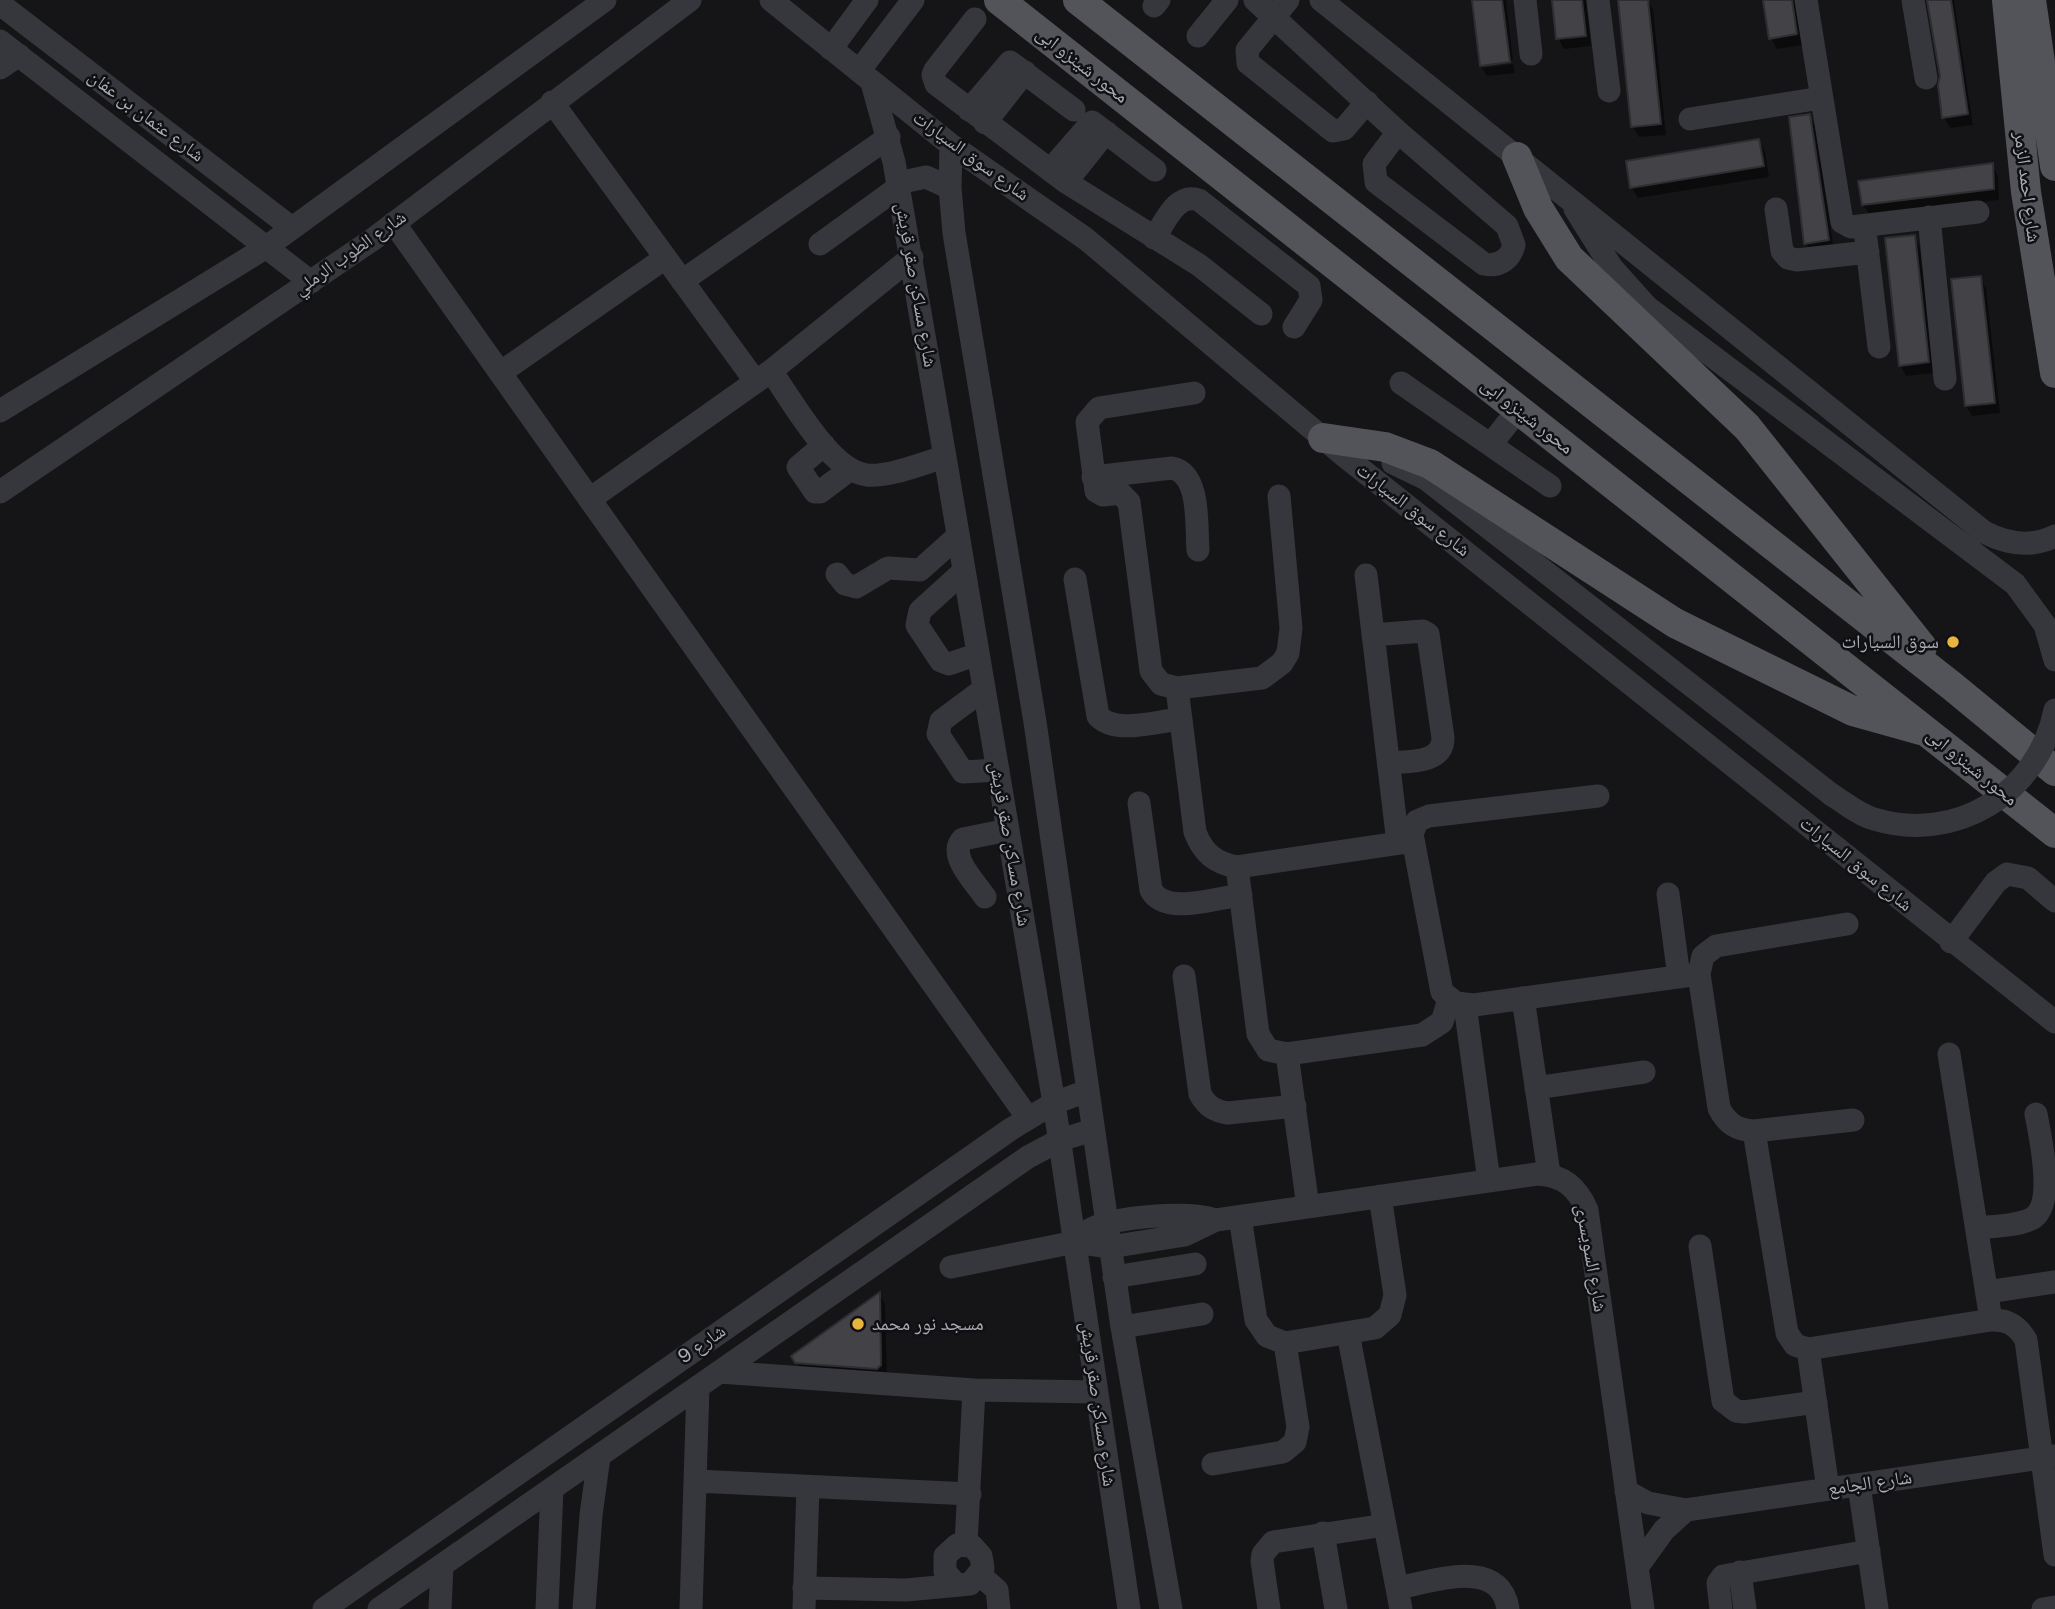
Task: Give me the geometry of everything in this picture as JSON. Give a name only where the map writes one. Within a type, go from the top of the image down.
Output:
[{"type":"main road","name":"محور شينزو ابى","points":[[999,0],[1928,731],[2055,834]]},
{"type":"main road","points":[[1078,0],[1952,686],[2055,771]]},
{"type":"main road","name":"شارع احمد الزمر","points":[[2007,0],[2026,192],[2055,373]]},
{"type":"main road","points":[[2031,0],[2055,166]]},
{"type":"main road","points":[[1517,157],[1538,208],[1569,258],[1747,427],[1952,686]]},
{"type":"main road","points":[[1333,446],[1385,447],[1430,464],[1675,623],[1853,711],[1903,727],[1928,731]]},
{"type":"street","points":[[1,409],[265,247],[605,0]]},
{"type":"street","name":"شارع الطوب الرملي","points":[[0,492],[312,282],[552,102],[666,8],[691,0]]},
{"type":"street","name":"شارع سوق السيارات","points":[[771,0],[951,145],[1086,239],[1333,446],[1658,703],[1951,942],[2053,1015]]},
{"type":"street","points":[[831,49],[867,0]]},
{"type":"street","points":[[866,77],[913,0]]},
{"type":"street","points":[[1198,36],[1227,0]]},
{"type":"street","points":[[1255,0],[1281,9],[1398,132],[1507,226],[1514,238],[1509,257],[1497,264],[1484,264],[1376,181],[1374,164],[1398,132]]},
{"type":"street","points":[[1321,0],[1984,532],[1996,538],[2022,544],[2055,537]]},
{"type":"street","points":[[1525,0],[1531,54]]},
{"type":"street","points":[[1598,0],[1609,91]]},
{"type":"street","points":[[1806,0],[1840,219],[1847,226],[1978,212]]},
{"type":"street","points":[[1913,0],[1926,78]]},
{"type":"street","name":"شارع عثمان بن عفان","points":[[0,4],[292,228]]},
{"type":"street","points":[[1281,9],[1247,50],[1248,64],[1333,131],[1344,129],[1367,102]]},
{"type":"street","points":[[975,19],[933,75],[936,84],[1058,176],[1224,283],[1261,314]]},
{"type":"street","name":"شارع عثمان بن عفان","points":[[0,41],[9,62],[312,282]]},
{"type":"street","points":[[977,117],[1007,63],[1013,63],[1074,110]]},
{"type":"street","name":"شارع مساكن صقر قريش","points":[[866,77],[889,138],[912,257],[1060,1140],[1129,1609]]},
{"type":"street","points":[[1690,119],[1821,98]]},
{"type":"street","points":[[552,102],[682,281],[839,463],[849,470],[878,475],[945,457]]},
{"type":"street","points":[[1058,176],[1107,132],[1155,170]]},
{"type":"street","points":[[682,281],[889,138]]},
{"type":"street","name":"شارع مساكن صقر قريش","points":[[951,145],[950,188],[954,233],[1035,722],[1114,1277],[1171,1609]]},
{"type":"street","points":[[820,244],[907,181],[926,177],[950,188]]},
{"type":"street","points":[[1154,239],[1181,201],[1190,198],[1199,200],[1309,286],[1311,300],[1294,327]]},
{"type":"street","points":[[1571,200],[1596,247],[1647,307],[2015,584],[2032,603],[2045,625],[2055,660]]},
{"type":"street","points":[[1086,239],[1105,208]]},
{"type":"street","points":[[1776,209],[1782,251],[1788,258],[1797,260],[1868,252]]},
{"type":"street","points":[[1929,217],[1945,379]]},
{"type":"street","points":[[394,223],[1028,1118]]},
{"type":"street","points":[[1864,225],[1879,347]]},
{"type":"street","points":[[590,499],[764,376],[912,257]]},
{"type":"street","points":[[500,373],[665,258]]},
{"type":"street","points":[[1401,383],[1550,486]]},
{"type":"street","points":[[1194,393],[1093,412],[1086,429],[1093,477],[1099,494],[1120,494],[1129,502],[1151,671],[1161,684],[1177,688],[1262,678],[1282,663],[1288,653],[1291,628],[1279,495]]},
{"type":"street","points":[[1491,444],[1518,409]]},
{"type":"street","points":[[824,445],[798,467],[815,492],[820,492],[849,470]]},
{"type":"street","points":[[1333,446],[1389,461],[1426,479],[1832,795],[1871,818],[1895,825],[1946,824],[1992,805],[2029,770],[2043,748],[2055,710]]},
{"type":"street","points":[[1093,477],[1172,468],[1184,472],[1191,483],[1198,550]]},
{"type":"street","points":[[837,575],[845,584],[856,587],[888,568],[915,571],[958,536]]},
{"type":"street","points":[[964,571],[920,611],[917,625],[941,662],[949,664],[978,654]]},
{"type":"street","points":[[1366,575],[1389,763],[1438,984],[1457,1002],[1489,1181]]},
{"type":"street","points":[[1075,579],[1098,716],[1103,722],[1118,726],[1181,719]]},
{"type":"street","points":[[1373,635],[1423,631],[1429,634],[1443,738],[1442,749],[1433,756],[1389,763]]},
{"type":"street","points":[[1177,688],[1198,839],[1210,857],[1237,867],[1406,842]]},
{"type":"street","points":[[984,689],[941,721],[938,734],[963,772],[998,771]]},
{"type":"street","points":[[1406,842],[1413,827],[1423,817],[1598,796]]},
{"type":"street","points":[[1139,803],[1150,890],[1158,900],[1171,904],[1241,895]]},
{"type":"street","points":[[985,897],[957,856],[957,846],[963,839],[1008,830]]},
{"type":"street","points":[[1237,867],[1258,1034],[1268,1050],[1287,1054],[1422,1035],[1442,1022],[1457,1002],[1523,998],[1689,975],[1703,956],[1716,946],[1847,924]]},
{"type":"street","points":[[1951,942],[1996,882],[2007,874],[2028,878],[2055,901]]},
{"type":"street","points":[[1668,894],[1719,1108],[1732,1126],[1754,1131],[1853,1120]]},
{"type":"street","points":[[1184,975],[1200,1094],[1204,1102],[1211,1108],[1228,1113],[1295,1106]]},
{"type":"street","points":[[1075,1242],[1088,1230],[1106,1224],[1181,1214],[1216,1220],[1549,1174],[1523,998]]},
{"type":"street","points":[[1287,1054],[1308,1207]]},
{"type":"street","points":[[1950,1054],[1979,1228],[1991,1320]]},
{"type":"street","points":[[1536,1088],[1644,1072]]},
{"type":"street","name":"شارع 9","points":[[324,1609],[1028,1118],[1087,1091]]},
{"type":"street","points":[[1979,1228],[2031,1220],[2045,1206],[2049,1186],[2036,1114]]},
{"type":"street","name":"شارع 9","points":[[379,1609],[1028,1157],[1060,1140],[1093,1130]]},
{"type":"street","points":[[1754,1131],[1787,1333],[1795,1345],[1808,1349],[1991,1320],[2016,1326],[2026,1340],[2049,1457],[2055,1555]]},
{"type":"street","name":"شارع السويسرى","points":[[1549,1174],[1573,1187],[1587,1210],[1643,1609]]},
{"type":"street","points":[[1240,1217],[1256,1320],[1267,1336],[1285,1343],[1375,1328],[1390,1315],[1395,1295],[1380,1196]]},
{"type":"street","points":[[951,1267],[1075,1242],[1110,1247],[1185,1235],[1216,1220]]},
{"type":"street","points":[[1700,1246],[1723,1401],[1736,1411],[1744,1412],[1816,1402]]},
{"type":"street","points":[[1114,1277],[1195,1264]]},
{"type":"street","points":[[1987,1292],[2055,1282]]},
{"type":"street","points":[[1122,1327],[1202,1314]]},
{"type":"street","points":[[1348,1333],[1399,1599],[1479,1576],[1499,1587],[1506,1598],[1508,1609]]},
{"type":"street","points":[[1213,1464],[1283,1452],[1295,1442],[1298,1427],[1285,1343]]},
{"type":"street","points":[[1808,1349],[1828,1489]]},
{"type":"street","points":[[719,1372],[974,1390],[1096,1392]]},
{"type":"street","points":[[691,1609],[698,1387]]},
{"type":"street","points":[[966,1544],[974,1390]]},
{"type":"street","points":[[635,1391],[653,1419]]},
{"type":"street","points":[[584,1609],[588,1544],[599,1457]]},
{"type":"street","name":"شارع الجامع","points":[[1626,1490],[1648,1503],[1686,1510],[2049,1457]]},
{"type":"street","points":[[696,1481],[970,1494]]},
{"type":"street","points":[[1859,1485],[1877,1609]]},
{"type":"street","points":[[808,1487],[804,1598],[906,1600],[956,1584],[970,1584],[980,1575],[981,1556],[966,1544]]},
{"type":"street","points":[[547,1609],[552,1489]]},
{"type":"street","points":[[1638,1566],[1659,1535],[1686,1510]]},
{"type":"street","points":[[1269,1609],[1262,1561],[1267,1547],[1280,1539],[1385,1525]]},
{"type":"street","points":[[1323,1533],[1336,1609]]},
{"type":"street","points":[[550,1541],[588,1544]]},
{"type":"street","points":[[956,1584],[949,1579],[943,1564],[950,1549],[966,1544]]},
{"type":"street","points":[[1721,1609],[1719,1580],[1726,1575],[1869,1550]]},
{"type":"street","points":[[440,1609],[442,1566]]},
{"type":"street","points":[[1740,1572],[1745,1609]]},
{"type":"street","points":[[980,1575],[997,1590],[999,1609]]},
{"type":"street","points":[[2043,1609],[2055,1607]]},
{"type":"building","points":[[1472,0],[1502,0],[1510,62],[1480,66]]},
{"type":"building","points":[[1552,0],[1582,0],[1586,36],[1556,39]]},
{"type":"building","points":[[1618,0],[1648,0],[1661,124],[1631,127]]},
{"type":"building","points":[[1763,0],[1792,0],[1797,34],[1769,39]]},
{"type":"building","points":[[1927,0],[1951,0],[1968,114],[1942,118],[1938,85],[1940,76]]},
{"type":"building","points":[[1810,114],[1829,240],[1804,244],[1789,117]]},
{"type":"building","points":[[1759,139],[1764,166],[1630,188],[1626,161]]},
{"type":"building","points":[[1993,163],[1994,189],[1862,205],[1858,181]]},
{"type":"building","points":[[1915,235],[1929,362],[1899,366],[1885,238]]},
{"type":"building","points":[[1981,276],[1995,403],[1965,406],[1951,279]]},
{"type":"building","name":"مسجد نور محمد","points":[[880,1292],[881,1365],[877,1369],[795,1363],[791,1356]]},
{"type":"place","name":"سوق السيارات","points":[[1953,642]]},
{"type":"place","name":"مسجد نور محمد","points":[[858,1324]]}]
